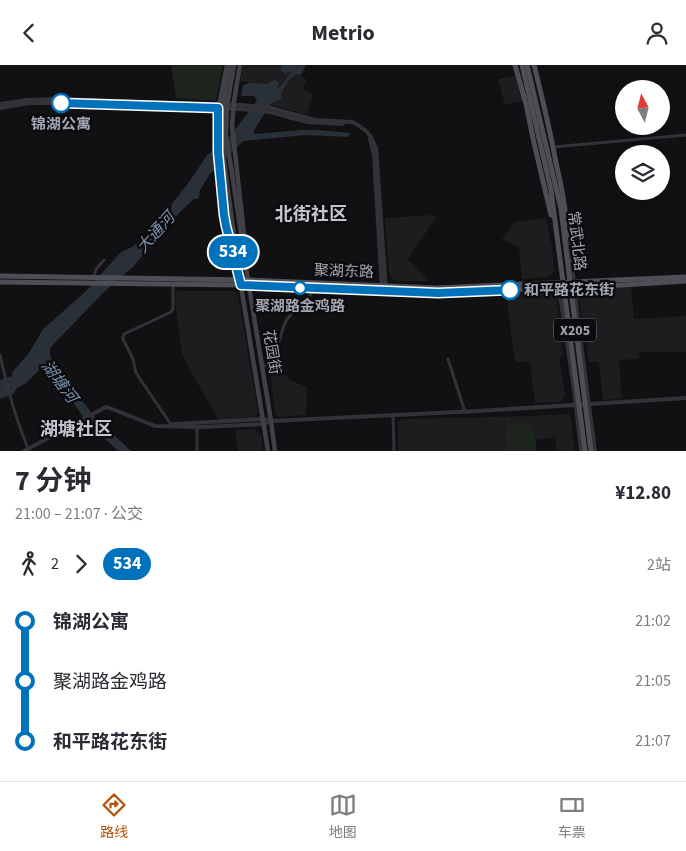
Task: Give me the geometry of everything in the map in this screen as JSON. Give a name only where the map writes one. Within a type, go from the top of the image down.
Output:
[{"type":"main road","points":[[222,169],[218,147],[219,106],[228,65]]},
{"type":"main road","points":[[222,169],[222,107],[228,65]]},
{"type":"main road","name":"花园街","points":[[234,65],[226,106],[226,136],[248,283],[272,421],[275,451]]},
{"type":"main road","points":[[240,65],[232,126],[248,283]]},
{"type":"main road","points":[[515,65],[526,103],[557,239]]},
{"type":"main road","points":[[522,65],[539,125]]},
{"type":"main road","points":[[527,65],[539,125]]},
{"type":"main road","points":[[534,65],[565,203],[568,267]]},
{"type":"main road","name":"常武北路","points":[[539,125],[551,190],[563,282],[562,288],[590,451]]},
{"type":"main road","name":"常武北路","points":[[539,125],[561,209],[572,285],[585,451]]},
{"type":"main road","name":"花园街","points":[[222,169],[268,451]]},
{"type":"main road","name":"聚湖东路","points":[[0,277],[173,285],[248,283],[384,288],[438,293],[562,288],[572,285],[686,277]]},
{"type":"main road","name":"聚湖东路","points":[[0,283],[120,278],[241,283]]},
{"type":"main road","name":"聚湖东路","points":[[248,283],[317,288],[437,288],[563,282],[572,285],[686,281]]},
{"type":"street","points":[[0,104],[54,99],[251,107],[270,110],[307,122],[354,125],[371,137],[377,155],[384,288]]},
{"type":"street","points":[[0,108],[30,103],[219,106]]},
{"type":"street","points":[[553,147],[686,135]]},
{"type":"street","points":[[561,209],[567,220],[572,285]]},
{"type":"street","points":[[93,280],[97,268],[104,260]]},
{"type":"street","points":[[172,426],[136,373],[133,359],[123,337],[124,334],[171,312],[173,309],[173,285]]},
{"type":"street","points":[[262,366],[273,361],[287,319],[317,288]]},
{"type":"street","points":[[0,355],[4,376],[27,450],[107,407],[155,426],[172,426],[464,412],[686,398]]},
{"type":"street","points":[[448,359],[464,412]]},
{"type":"street","points":[[581,451],[582,404]]},
{"type":"street","points":[[582,404],[596,451]]},
{"type":"street","points":[[393,415],[394,451]]},
{"type":"street","points":[[197,425],[197,451]]},
{"type":"shaded area","points":[[171,65],[223,65],[216,101],[176,98]]},
{"type":"shaded area","points":[[243,65],[289,65],[307,80],[303,87],[307,92],[313,94],[307,115],[258,101],[249,83],[240,81]]},
{"type":"shaded area","points":[[516,75],[523,101],[505,105],[498,79]]},
{"type":"shaded area","points":[[437,216],[408,259],[429,281],[396,281],[392,279],[389,274],[385,218]]},
{"type":"shaded area","points":[[546,218],[552,246],[554,271],[546,277],[522,279],[519,248],[502,239],[515,222]]},
{"type":"shaded area","points":[[631,287],[634,319],[686,316],[686,352],[640,352],[639,359],[619,360],[622,398],[603,400],[599,362],[589,362],[578,295],[583,290]]},
{"type":"shaded area","points":[[178,291],[233,291],[238,295],[258,411],[254,418],[219,420],[182,353],[176,310],[175,293]]},
{"type":"shaded area","points":[[548,293],[555,295],[557,299],[563,356],[559,357],[565,396],[561,402],[535,403],[530,362],[515,362],[506,296]]},
{"type":"shaded area","points":[[275,362],[279,365],[285,365],[284,374],[290,380],[307,387],[306,415],[277,417],[275,414],[270,367]]},
{"type":"shaded area","points":[[570,414],[575,451],[557,451],[555,437],[536,440],[537,451],[398,451],[398,422],[401,419]]},
{"type":"shaded area","points":[[505,418],[509,418],[510,426],[515,422],[521,421],[532,426],[535,434],[536,451],[506,451]]},
{"type":"shaded area","points":[[254,429],[261,436],[263,451],[238,451],[235,430]]},
{"type":"water","points":[[282,65],[306,65],[301,75],[296,74],[287,83],[281,95],[283,98],[270,105],[254,133],[318,130],[350,133],[348,137],[305,135],[243,141],[210,174],[200,190],[199,197],[181,211],[132,268],[104,292],[50,348],[53,362],[94,416],[131,451],[118,451],[96,431],[84,418],[60,383],[42,367],[26,383],[17,388],[13,394],[0,399],[0,380],[12,376],[13,371],[29,353],[43,329],[84,293],[121,252],[132,247],[148,235],[172,207],[171,205],[207,155],[223,145],[257,101],[254,96],[241,96],[243,85],[249,83],[268,84],[274,79],[279,83],[277,89],[283,84],[292,70],[286,74],[280,70]]},
{"type":"bus line","name":"534","points":[[61,103],[218,108],[218,152],[224,215],[241,285],[438,293],[510,290]]},
{"type":"place","name":"锦湖公寓","points":[[61,103]]},
{"type":"place","name":"聚湖路金鸡路","points":[[300,288]]},
{"type":"place","name":"和平路花东街","points":[[510,290]]},
{"type":"district","name":"北街社区","points":[[311,214]]},
{"type":"district","name":"湖塘社区","points":[[76,429]]},
{"type":"water label","name":"大通河","points":[[155,232]]},
{"type":"water label","name":"湖塘河","points":[[60,381]]}]
